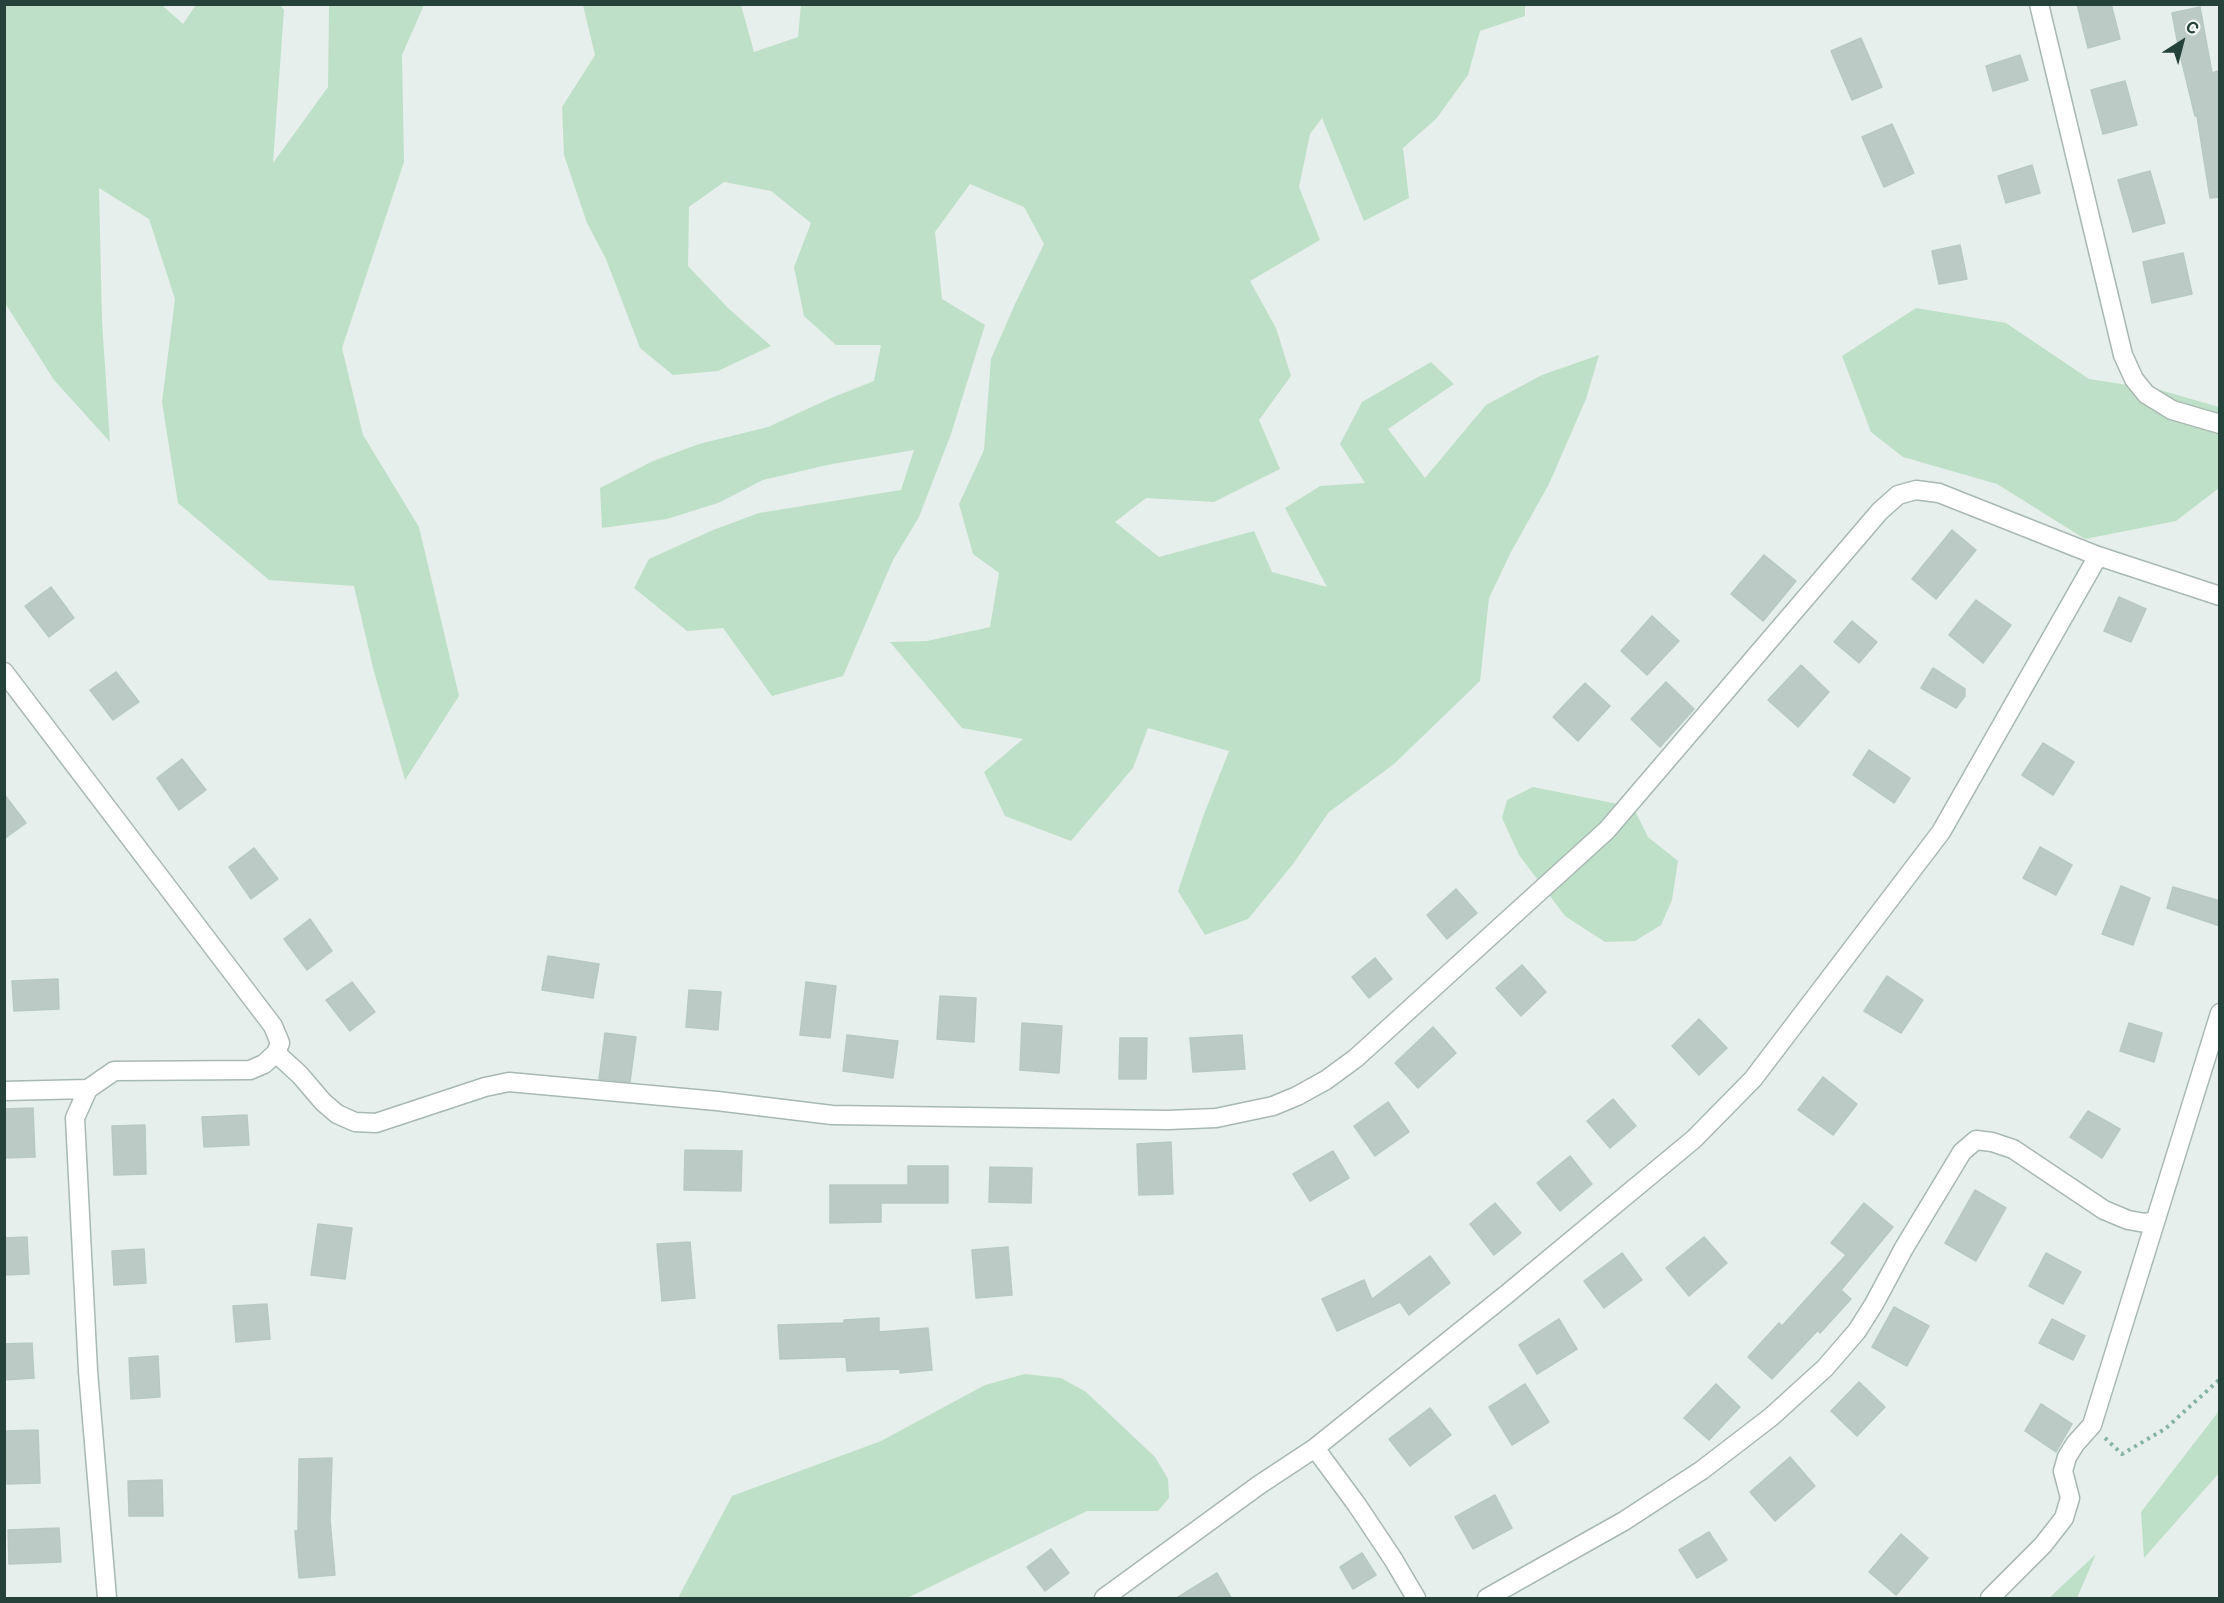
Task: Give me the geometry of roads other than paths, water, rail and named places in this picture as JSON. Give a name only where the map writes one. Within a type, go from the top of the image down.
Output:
[{"type":"street","points":[[2039,4],[2120,343],[2129,368],[2134,379],[2146,394],[2161,404],[2191,417],[2220,424]]},
{"type":"street","points":[[276,1053],[300,1075],[323,1102],[337,1114],[355,1122],[376,1123],[484,1087],[509,1082],[706,1100],[832,1115],[1168,1120],[1216,1118],[1273,1106],[1326,1080],[1356,1058],[1607,830],[1880,511],[1898,495],[1916,490],[1939,493],[2098,556],[2220,596]]},
{"type":"street","points":[[1104,1599],[1259,1485],[1315,1448],[1686,1146],[1753,1079],[1941,832],[2098,556]]},
{"type":"street","points":[[4,672],[273,1026],[280,1043],[276,1053],[264,1064],[250,1070],[114,1071],[88,1089],[75,1118],[88,1371],[107,1599]]},
{"type":"street","points":[[1990,1599],[2043,1545],[2064,1518],[2070,1498],[2063,1471],[2067,1457],[2092,1425],[2220,1012]]},
{"type":"street","points":[[4,1091],[88,1089]]},
{"type":"street","points":[[1487,1599],[1624,1521],[1702,1470],[1771,1418],[1825,1368],[1857,1331],[1962,1152],[1976,1140],[1992,1142],[2013,1149],[2104,1210],[2128,1220],[2145,1223],[2154,1221]]},
{"type":"street","points":[[1315,1448],[1357,1505],[1416,1599]]}]
